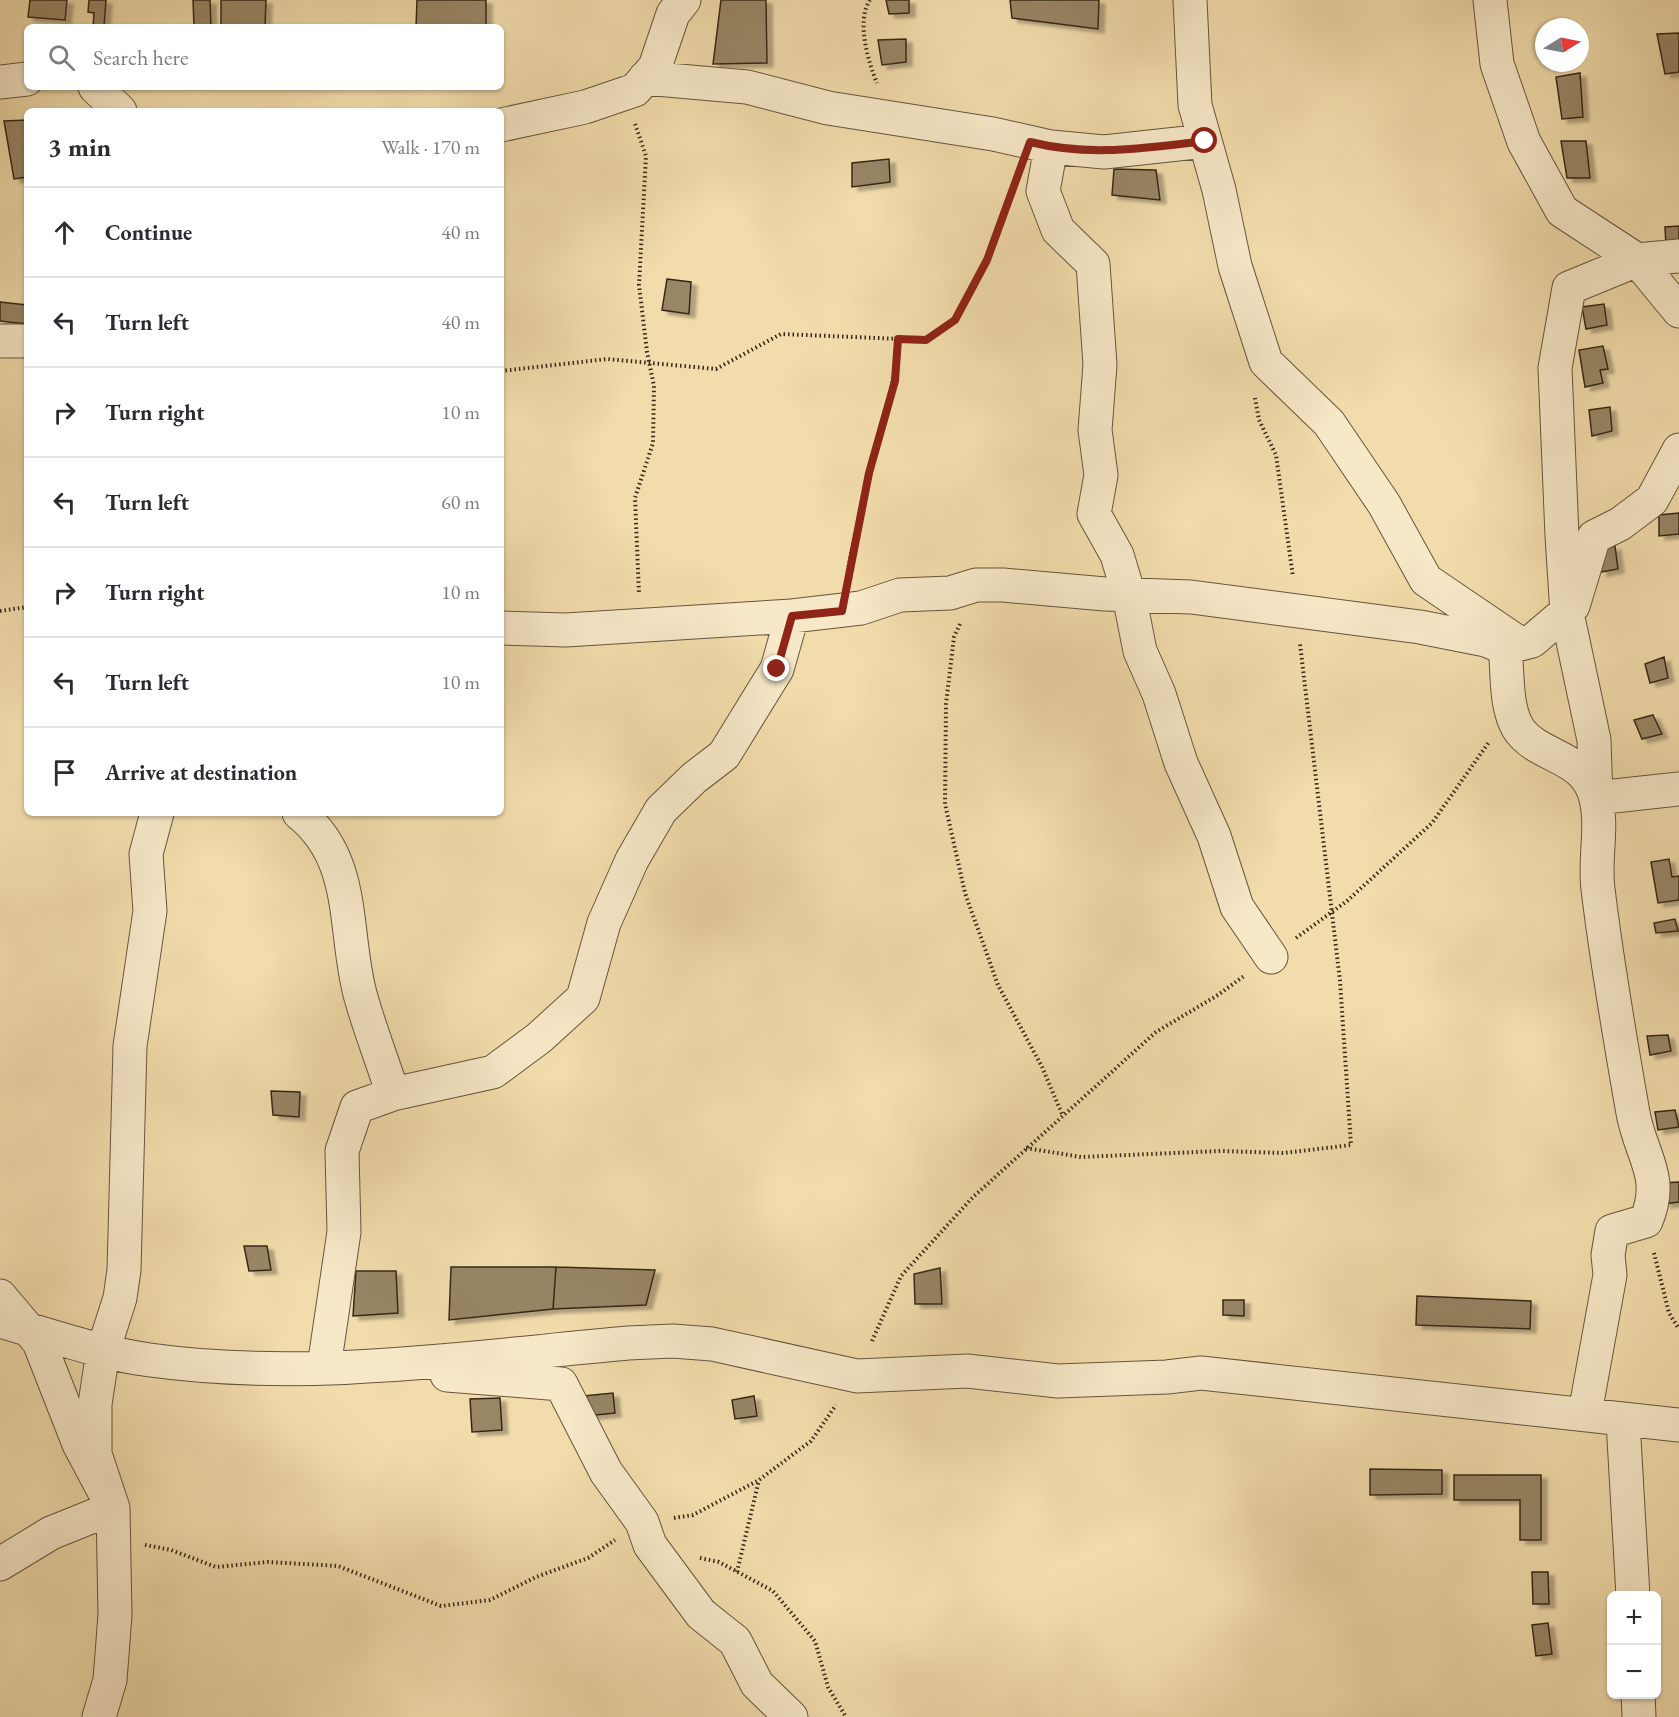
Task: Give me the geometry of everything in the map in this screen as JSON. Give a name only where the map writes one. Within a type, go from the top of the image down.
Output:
[{"type":"street","points":[[504,124],[585,107],[635,90],[655,67],[673,14],[684,0]]},
{"type":"street","points":[[1190,0],[1195,105],[1219,190],[1235,266],[1266,362],[1329,423],[1384,504],[1426,580],[1514,647]]},
{"type":"street","points":[[1490,0],[1497,64],[1524,142],[1562,211],[1637,260],[1679,311]]},
{"type":"street","points":[[645,78],[747,87],[828,108],[993,134],[1051,147],[1104,152],[1205,141]]},
{"type":"street","points":[[0,82],[24,79]]},
{"type":"street","points":[[98,90],[117,108]]},
{"type":"street","points":[[1051,147],[1043,191],[1059,230],[1093,264],[1100,365],[1095,430],[1101,475],[1094,514],[1118,555],[1130,595],[1140,651],[1159,694],[1181,763],[1214,836],[1237,907],[1271,957]]},
{"type":"street","points":[[1585,1413],[1610,1275],[1608,1255],[1612,1231],[1646,1221],[1654,1204],[1655,1186],[1634,1120],[1615,1014],[1598,886],[1594,740],[1567,613],[1555,368],[1569,288],[1637,260],[1679,256]]},
{"type":"street","points":[[0,341],[24,341]]},
{"type":"street","points":[[504,628],[566,630],[792,616],[861,608],[900,595],[950,593],[976,585],[1053,587],[1130,595],[1191,597],[1420,627],[1514,647],[1532,641],[1574,606],[1594,537],[1620,524],[1652,500],[1679,450]]},
{"type":"street","points":[[324,1367],[344,1232],[342,1151],[357,1107],[393,1094],[494,1072],[539,1038],[583,998],[604,923],[632,860],[661,810],[694,778],[724,755],[777,669],[792,616]]},
{"type":"street","points":[[1514,647],[1511,712],[1519,729],[1536,743],[1571,762],[1584,773],[1596,798]]},
{"type":"street","points":[[1596,798],[1679,789]]},
{"type":"street","points":[[99,1717],[110,1680],[115,1615],[114,1524],[95,1454],[95,1404],[103,1351],[120,1298],[124,1270],[130,1046],[150,911],[146,854],[156,816]]},
{"type":"street","points":[[303,816],[314,825],[327,842],[341,880],[360,993],[393,1094]]},
{"type":"street","points":[[0,1296],[15,1325],[62,1397],[79,1444],[114,1524]]},
{"type":"street","points":[[15,1325],[103,1351],[150,1360],[213,1366],[358,1367],[561,1384],[606,1472],[701,1614],[735,1641],[757,1684],[791,1717]]},
{"type":"street","points":[[358,1367],[628,1342],[672,1341],[712,1344],[857,1376],[968,1371],[1058,1381],[1167,1377],[1201,1373],[1585,1413],[1623,1421],[1679,1425]]},
{"type":"street","points":[[1623,1421],[1633,1591]]},
{"type":"street","points":[[0,1564],[51,1533],[114,1524]]},
{"type":"street","points":[[1638,1699],[1639,1717]]},
{"type":"path","points":[[870,0],[866,6],[864,42],[874,77],[892,119]]},
{"type":"path","points":[[642,624],[636,559],[635,498],[653,443],[654,386],[639,285],[646,156],[633,115],[645,78]]},
{"type":"path","points":[[504,371],[607,359],[716,369],[781,334],[926,340],[955,320],[987,260],[1011,189]]},
{"type":"path","points":[[842,611],[869,473],[895,381],[898,339]]},
{"type":"path","points":[[1025,1148],[1080,1157],[1221,1151],[1284,1153],[1351,1144],[1340,981],[1330,913],[1298,611],[1275,455],[1259,420],[1253,385],[1266,362]]},
{"type":"path","points":[[976,585],[954,637],[946,704],[945,804],[965,893],[998,985],[1062,1114]]},
{"type":"path","points":[[0,611],[24,607]]},
{"type":"path","points":[[114,1524],[171,1550],[216,1567],[268,1562],[338,1566],[441,1606],[490,1600],[536,1577],[693,1515],[759,1480],[811,1441],[857,1376],[900,1276],[972,1197],[1156,1032],[1218,995],[1330,913],[1432,823],[1511,712]]},
{"type":"path","points":[[1646,1221],[1669,1313],[1679,1329]]},
{"type":"path","points":[[737,1572],[759,1480]]},
{"type":"path","points":[[646,1534],[719,1563],[773,1591],[815,1641],[828,1687],[846,1717]]},
{"type":"building","points":[[30,0],[67,0],[65,20],[28,17]]},
{"type":"building","points":[[89,0],[106,0],[104,24],[93,24],[94,13],[88,12]]},
{"type":"building","points":[[193,0],[210,0],[211,24],[194,24]]},
{"type":"building","points":[[221,0],[266,0],[265,24],[221,24]]},
{"type":"building","points":[[417,0],[486,0],[486,24],[416,24]]},
{"type":"building","points":[[721,0],[766,0],[767,63],[713,64]]},
{"type":"building","points":[[886,0],[909,0],[909,13],[889,14]]},
{"type":"building","points":[[1010,0],[1099,0],[1098,29],[1012,18]]},
{"type":"building","points":[[1679,33],[1679,72],[1665,74],[1657,34]]},
{"type":"building","points":[[906,39],[906,62],[882,65],[878,40]]},
{"type":"building","points":[[1580,73],[1583,117],[1562,119],[1556,77]]},
{"type":"building","points":[[24,120],[24,177],[14,179],[4,121]]},
{"type":"building","points":[[1561,141],[1586,141],[1590,178],[1567,178]]},
{"type":"building","points":[[889,159],[890,182],[852,187],[852,163]]},
{"type":"building","points":[[1114,169],[1156,170],[1160,200],[1112,195]]},
{"type":"building","points":[[1679,226],[1679,243],[1666,246],[1665,227]]},
{"type":"building","points":[[667,279],[691,282],[689,314],[662,310]]},
{"type":"building","points":[[0,302],[24,305],[24,324],[0,321]]},
{"type":"building","points":[[1604,304],[1607,325],[1586,329],[1582,307]]},
{"type":"building","points":[[1603,346],[1608,369],[1600,370],[1603,383],[1585,387],[1579,350]]},
{"type":"building","points":[[1610,407],[1612,431],[1592,436],[1589,410]]},
{"type":"building","points":[[1679,513],[1679,534],[1659,536],[1659,515]]},
{"type":"building","points":[[1615,546],[1618,569],[1601,572],[1599,550]]},
{"type":"building","points":[[1664,657],[1668,678],[1650,683],[1645,664]]},
{"type":"building","points":[[1653,715],[1662,734],[1642,739],[1634,720]]},
{"type":"building","points":[[1669,859],[1672,877],[1679,876],[1679,900],[1658,903],[1651,862]]},
{"type":"building","points":[[1675,919],[1678,931],[1656,933],[1654,923]]},
{"type":"building","points":[[1668,1035],[1671,1051],[1650,1055],[1647,1036]]},
{"type":"building","points":[[271,1091],[300,1092],[299,1117],[273,1115]]},
{"type":"building","points":[[1675,1110],[1679,1127],[1658,1130],[1655,1112]]},
{"type":"building","points":[[1679,1182],[1679,1202],[1665,1204],[1663,1183]]},
{"type":"building","points":[[244,1246],[267,1246],[271,1270],[249,1271]]},
{"type":"building","points":[[451,1267],[556,1267],[553,1309],[449,1320]]},
{"type":"building","points":[[556,1267],[655,1270],[646,1305],[553,1309]]},
{"type":"building","points":[[940,1268],[942,1304],[915,1304],[914,1274]]},
{"type":"building","points":[[356,1271],[396,1271],[398,1313],[353,1316]]},
{"type":"building","points":[[1417,1296],[1531,1301],[1530,1329],[1416,1325]]},
{"type":"building","points":[[1223,1300],[1244,1300],[1244,1316],[1223,1315]]},
{"type":"building","points":[[613,1393],[615,1413],[586,1416],[584,1396]]},
{"type":"building","points":[[754,1396],[757,1416],[735,1419],[732,1400]]},
{"type":"building","points":[[500,1398],[502,1430],[472,1432],[470,1399]]},
{"type":"building","points":[[1370,1469],[1442,1470],[1442,1494],[1370,1495]]},
{"type":"building","points":[[1454,1475],[1541,1475],[1541,1540],[1520,1540],[1520,1500],[1454,1500]]},
{"type":"building","points":[[1532,1572],[1548,1572],[1549,1604],[1533,1604]]},
{"type":"building","points":[[1548,1623],[1552,1654],[1536,1656],[1532,1625]]},
{"type":"route","points":[[777,669],[792,616],[842,611],[849,563],[869,473],[895,381],[898,339],[926,340],[955,320],[987,260],[1030,142],[1051,147],[1104,152],[1205,141]]}]
